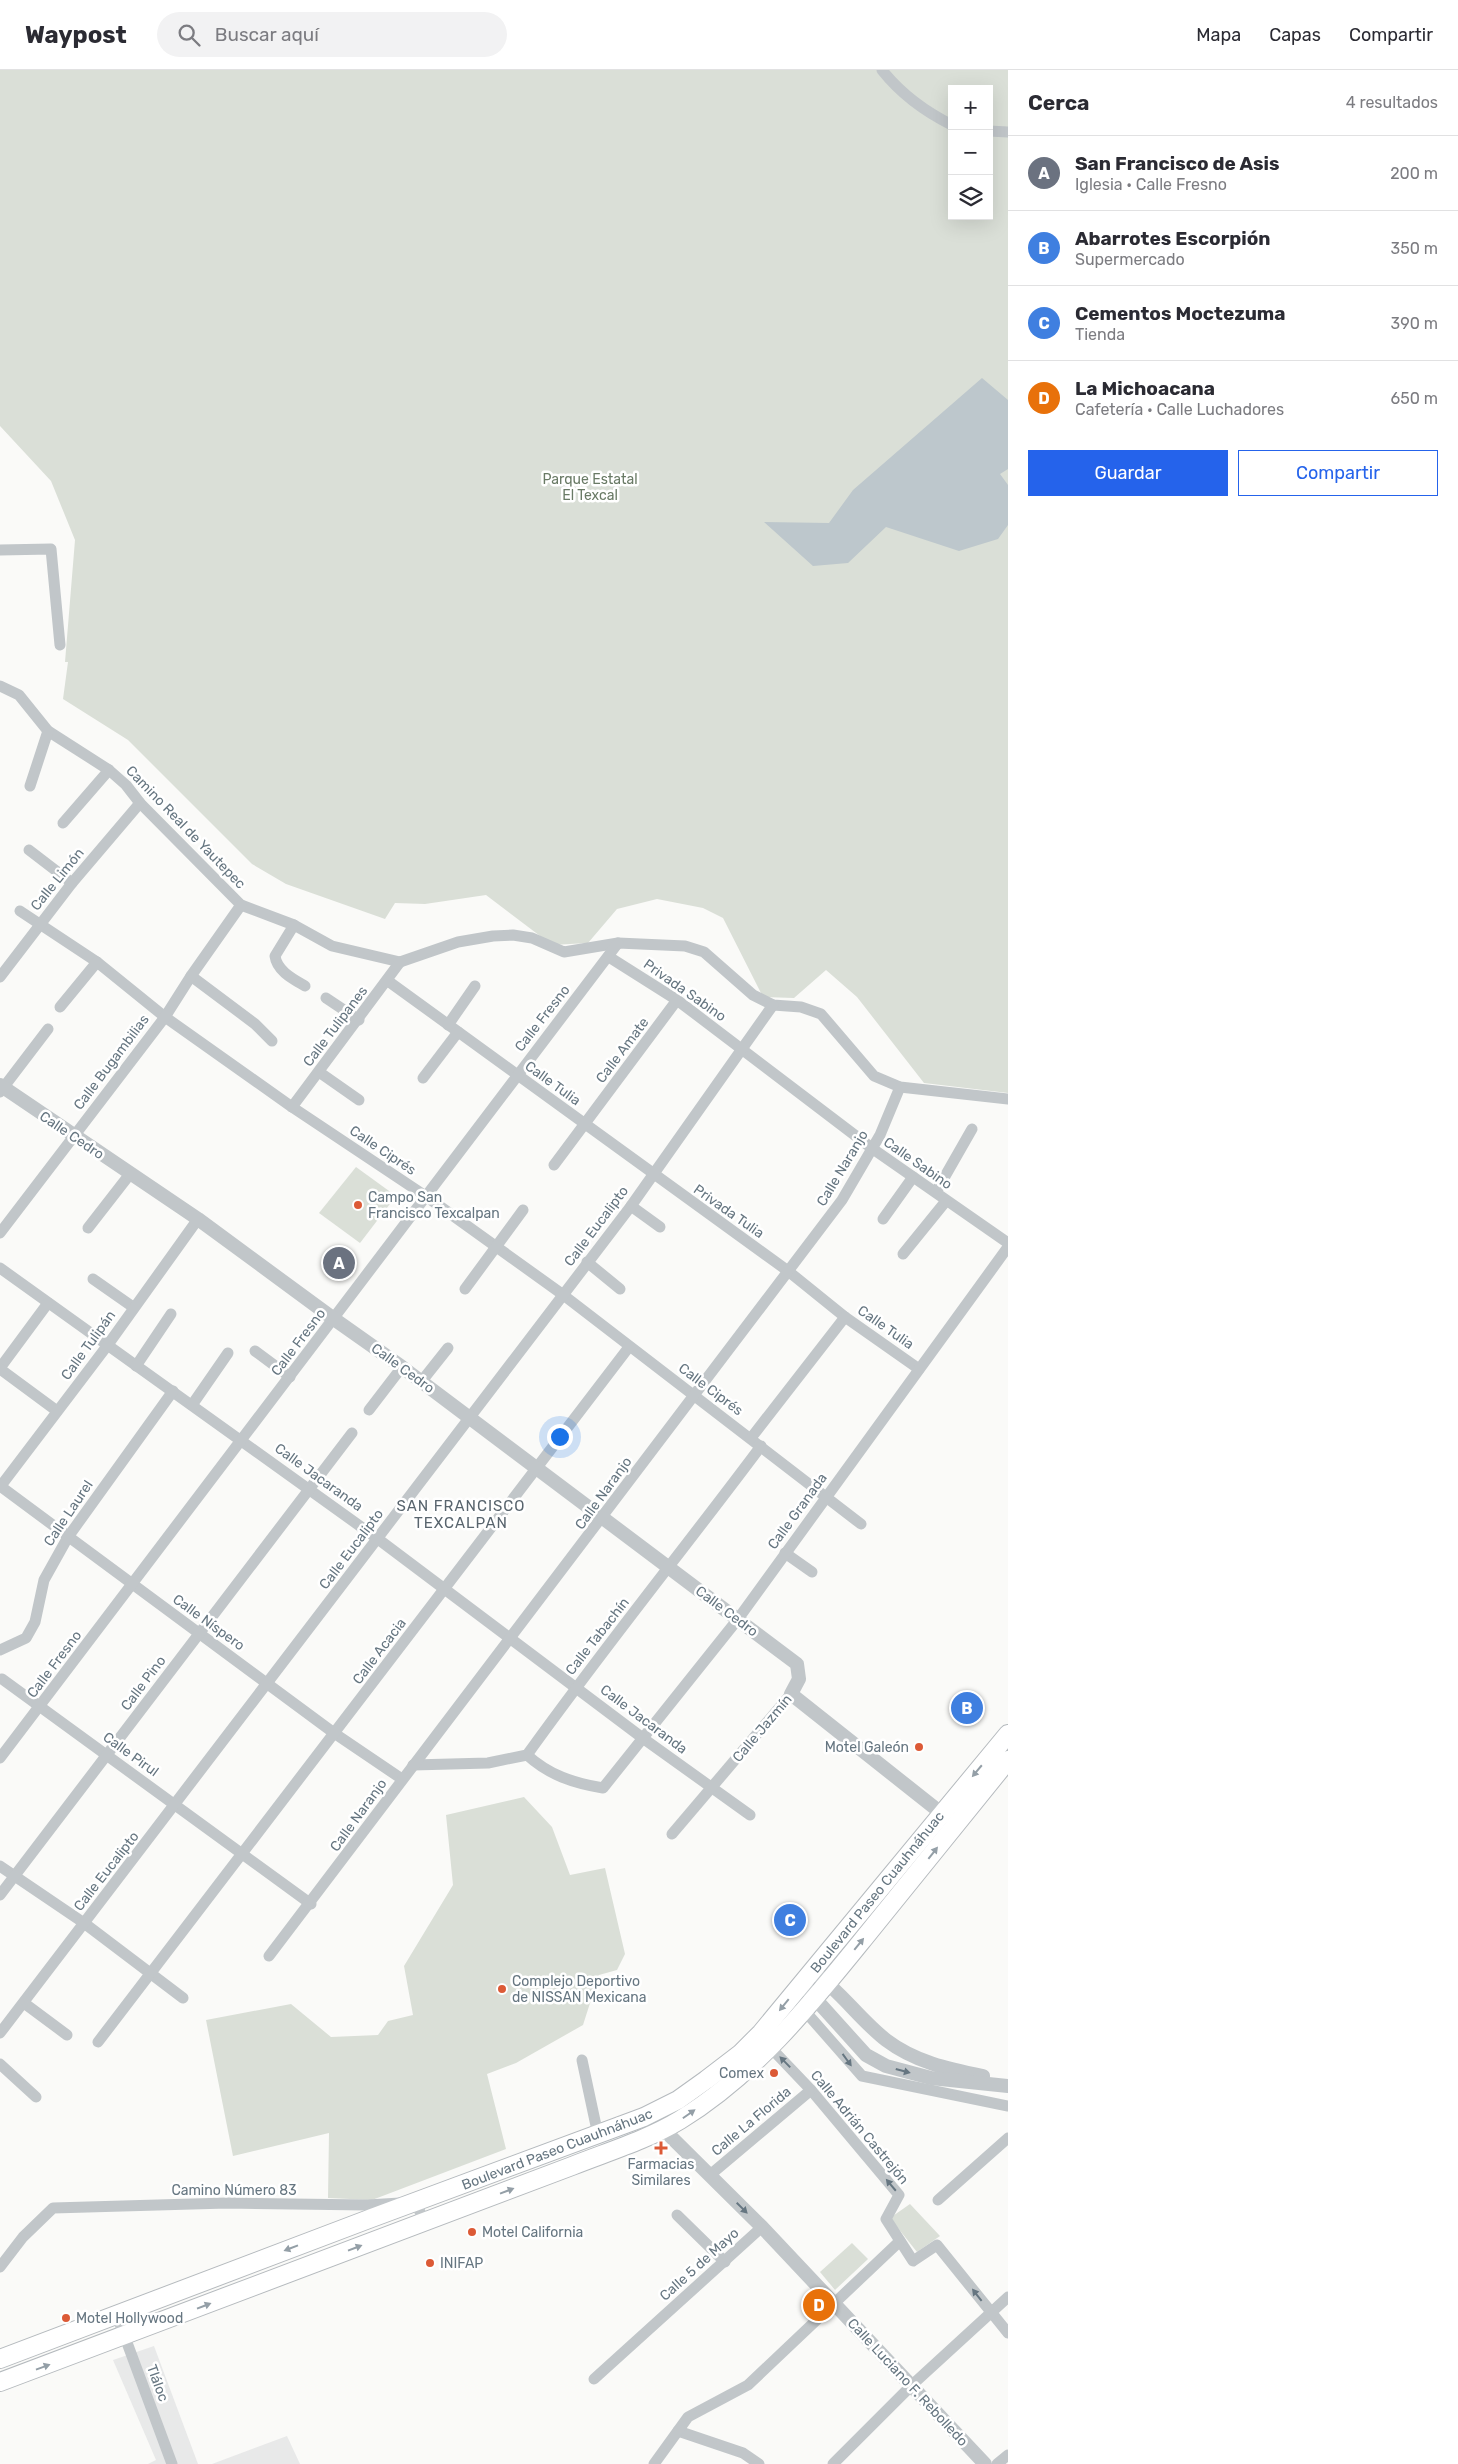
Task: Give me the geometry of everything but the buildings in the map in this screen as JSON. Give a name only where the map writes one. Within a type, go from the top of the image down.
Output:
[{"type":"main road","name":"Boulevard Paseo Cuauhnáhuac","points":[[0,2359],[116,2313],[644,2118],[706,2080],[752,2043],[1008,1734]]},
{"type":"main road","name":"Boulevard Paseo Cuauhnáhuac","points":[[0,2382],[424,2222],[663,2129],[680,2120],[728,2086],[771,2048],[829,1982],[1008,1760]]},
{"type":"street","points":[[882,70],[893,84],[913,101],[930,114],[948,123]]},
{"type":"street","points":[[993,131],[1008,132]]},
{"type":"street","points":[[0,550],[51,549],[60,645]]},
{"type":"street","name":"Camino Real de Yautepec","points":[[0,686],[19,695],[48,731],[109,770],[126,785],[140,803],[242,905],[294,925],[332,946],[400,962]]},
{"type":"street","points":[[30,786],[48,731]]},
{"type":"street","points":[[64,824],[109,770]]},
{"type":"street","name":"Calle Limón","points":[[0,977],[72,883],[140,803]]},
{"type":"street","points":[[28,850],[72,883]]},
{"type":"street","name":"Calle Bugambilias","points":[[0,1233],[165,1017],[191,976],[242,905]]},
{"type":"street","name":"Calle Ciprés","points":[[20,911],[97,962],[165,1017],[292,1107],[427,1197],[562,1294],[861,1524]]},
{"type":"street","points":[[294,925],[275,956],[276,964],[291,978],[305,986]]},
{"type":"street","points":[[400,962],[458,942],[493,936],[512,935],[532,938],[564,952],[618,943],[685,946],[704,952],[753,995],[773,1005],[801,1007],[820,1014],[874,1076],[900,1088],[1008,1099]]},
{"type":"street","name":"Calle Fresno","points":[[0,1758],[243,1441],[427,1197],[516,1075],[618,943]]},
{"type":"street","name":"Privada Sabino","points":[[609,957],[677,1000],[742,1050]]},
{"type":"street","points":[[60,1007],[97,962]]},
{"type":"street","name":"Calle Tulipanes","points":[[292,1107],[359,1020],[400,962]]},
{"type":"street","points":[[191,976],[255,1024],[272,1041]]},
{"type":"street","name":"Calle Tulia","points":[[388,980],[653,1174]]},
{"type":"street","points":[[448,1025],[475,986]]},
{"type":"street","points":[[326,998],[359,1020]]},
{"type":"street","name":"Calle Amate","points":[[554,1165],[677,1000]]},
{"type":"street","name":"Calle Eucalipto","points":[[0,2034],[630,1206],[773,1005]]},
{"type":"street","points":[[1,1088],[48,1029]]},
{"type":"street","points":[[423,1078],[458,1032]]},
{"type":"street","name":"Calle Sabino","points":[[742,1050],[873,1149],[1008,1242]]},
{"type":"street","points":[[319,1072],[359,1100]]},
{"type":"street","name":"Calle Cedro","points":[[1,1088],[198,1219],[470,1416],[797,1664]]},
{"type":"street","name":"Calle Naranjo","points":[[269,1956],[311,1904],[413,1765],[604,1518],[693,1394],[842,1200],[873,1149],[900,1088]]},
{"type":"street","points":[[936,1192],[972,1129]]},
{"type":"street","points":[[88,1228],[130,1174]]},
{"type":"street","name":"Privada Tulia","points":[[653,1174],[788,1271]]},
{"type":"street","points":[[883,1219],[913,1177]]},
{"type":"street","points":[[903,1254],[946,1201]]},
{"type":"street","points":[[630,1206],[660,1227]]},
{"type":"street","points":[[465,1289],[523,1210]]},
{"type":"street","name":"Calle Tulipán","points":[[0,1487],[107,1346],[133,1307],[198,1219]]},
{"type":"street","name":"Calle Granada","points":[[527,1755],[541,1768],[556,1776],[603,1788],[738,1619],[825,1496],[1008,1247]]},
{"type":"street","points":[[587,1262],[620,1289]]},
{"type":"street","name":"Calle Jacaranda","points":[[0,1268],[378,1539],[644,1739],[750,1815]]},
{"type":"street","name":"Calle Tulia","points":[[788,1271],[845,1317],[919,1369]]},
{"type":"street","points":[[93,1279],[133,1307]]},
{"type":"street","points":[[48,1303],[0,1368],[57,1411]]},
{"type":"street","points":[[136,1366],[171,1314]]},
{"type":"street","points":[[751,1438],[845,1317]]},
{"type":"street","name":"Calle Acacia","points":[[98,2042],[152,1974],[629,1347]]},
{"type":"street","points":[[421,1382],[448,1348]]},
{"type":"street","points":[[255,1352],[290,1377]]},
{"type":"street","points":[[192,1405],[228,1353]]},
{"type":"street","points":[[369,1410],[402,1367]]},
{"type":"street","name":"Calle Laurel","points":[[0,1650],[26,1638],[35,1622],[44,1580],[68,1537],[173,1391]]},
{"type":"street","name":"Calle Pino","points":[[0,1895],[352,1433]]},
{"type":"street","name":"Calle Tabachín","points":[[527,1755],[576,1686],[670,1568],[761,1446]]},
{"type":"street","name":"Calle Níspero","points":[[0,1487],[334,1733],[402,1780]]},
{"type":"street","points":[[785,1553],[812,1572]]},
{"type":"street","name":"Calle Jazmín","points":[[672,1834],[791,1694],[798,1679],[797,1664]]},
{"type":"street","name":"Calle Pirul","points":[[2,1679],[311,1904]]},
{"type":"street","points":[[791,1694],[956,1824]]},
{"type":"street","points":[[413,1765],[488,1763],[527,1755]]},
{"type":"street","points":[[0,1866],[84,1924],[183,1998]]},
{"type":"street","points":[[1002,2085],[986,2076],[938,2067],[910,2055],[884,2039],[829,1982],[807,1977],[810,2003],[862,2076],[1008,2106]]},
{"type":"street","points":[[24,2003],[67,2035]]},
{"type":"street","points":[[810,2003],[866,2055],[886,2066],[931,2078],[1002,2085]]},
{"type":"street","points":[[866,2055],[884,2039]]},
{"type":"street","name":"Calle Adrián Castrejón","points":[[771,2048],[811,2090],[899,2195],[886,2219],[913,2261],[937,2244],[1008,2333]]},
{"type":"street","points":[[582,2060],[598,2136]]},
{"type":"street","points":[[0,2064],[36,2097]]},
{"type":"street","name":"Calle La Florida","points":[[705,2170],[811,2090]]},
{"type":"street","name":"Calle Luciano F. Rebolledo","points":[[663,2129],[762,2227],[985,2464]]},
{"type":"street","points":[[938,2200],[1008,2138]]},
{"type":"street","points":[[416,2202],[424,2222]]},
{"type":"street","name":"Camino Número 83","points":[[0,2267],[23,2237],[53,2208],[228,2203],[368,2205],[416,2202]]},
{"type":"street","points":[[677,2215],[724,2262]]},
{"type":"street","name":"Calle 5 de Mayo","points":[[594,2379],[762,2227]]},
{"type":"street","points":[[654,2464],[688,2417],[748,2385],[900,2241]]},
{"type":"street","points":[[834,2464],[912,2385],[990,2311],[1008,2297]]},
{"type":"street","name":"Tláloc","points":[[116,2313],[126,2336],[168,2463]]},
{"type":"street","points":[[678,2431],[743,2453],[759,2464]]},
{"type":"street","points":[[997,2464],[1008,2455]]},
{"type":"shaded area","points":[[982,378],[1008,400],[1008,469],[1000,474],[1008,485],[1008,525],[998,539],[959,551],[886,527],[848,563],[813,566],[764,522],[829,523],[853,490]]},
{"type":"shaded area","points":[[154,2346],[198,2464],[148,2464],[156,2460],[113,2360]]},
{"type":"shaded area","points":[[287,2436],[300,2464],[212,2464]]},
{"type":"green space","name":"Parque Estatal El Texcal","points":[[0,70],[1008,70],[1008,1093],[924,1083],[857,997],[826,970],[794,998],[763,997],[723,918],[703,908],[657,899],[617,909],[588,943],[552,945],[486,895],[425,904],[395,903],[385,919],[286,884],[252,864],[128,740],[63,699],[68,662],[65,662],[75,540],[51,481],[0,426]]},
{"type":"green space","name":"Campo San Francisco Texcalpan","points":[[356,1167],[396,1196],[360,1243],[319,1213]]},
{"type":"green space","name":"Complejo Deportivo de NISSAN Mexicana","points":[[524,1797],[552,1827],[570,1875],[605,1868],[625,1954],[617,1970],[599,1975],[583,2025],[516,2063],[487,2074],[506,2149],[372,2200],[328,2198],[329,2133],[233,2156],[206,2020],[291,2004],[331,2037],[378,2035],[388,2021],[413,2015],[404,1966],[453,1885],[446,1815]]},
{"type":"green space","points":[[910,2204],[940,2236],[917,2252],[890,2218]]},
{"type":"green space","points":[[852,2243],[868,2259],[835,2290],[820,2272]]},
{"type":"place","name":"Campo San Francisco Texcalpan","points":[[358,1205]]},
{"type":"place","name":"San Francisco de Asis","points":[[339,1263]]},
{"type":"place","name":"Abarrotes Escorpión","points":[[967,1708]]},
{"type":"place","name":"Motel Galeón","points":[[919,1747]]},
{"type":"place","name":"Cementos Moctezuma","points":[[790,1920]]},
{"type":"place","name":"Complejo Deportivo de NISSAN Mexicana","points":[[502,1989]]},
{"type":"place","name":"Comex","points":[[774,2073]]},
{"type":"place","name":"Farmacias Similares","points":[[661,2148]]},
{"type":"place","name":"Motel California","points":[[472,2232]]},
{"type":"place","name":"INIFAP","points":[[430,2263]]},
{"type":"place","name":"La Michoacana","points":[[819,2305]]},
{"type":"place","name":"Motel Hollywood","points":[[66,2318]]},
{"type":"district","name":"SAN FRANCISCO TEXCALPAN","points":[[461,1514]]}]
